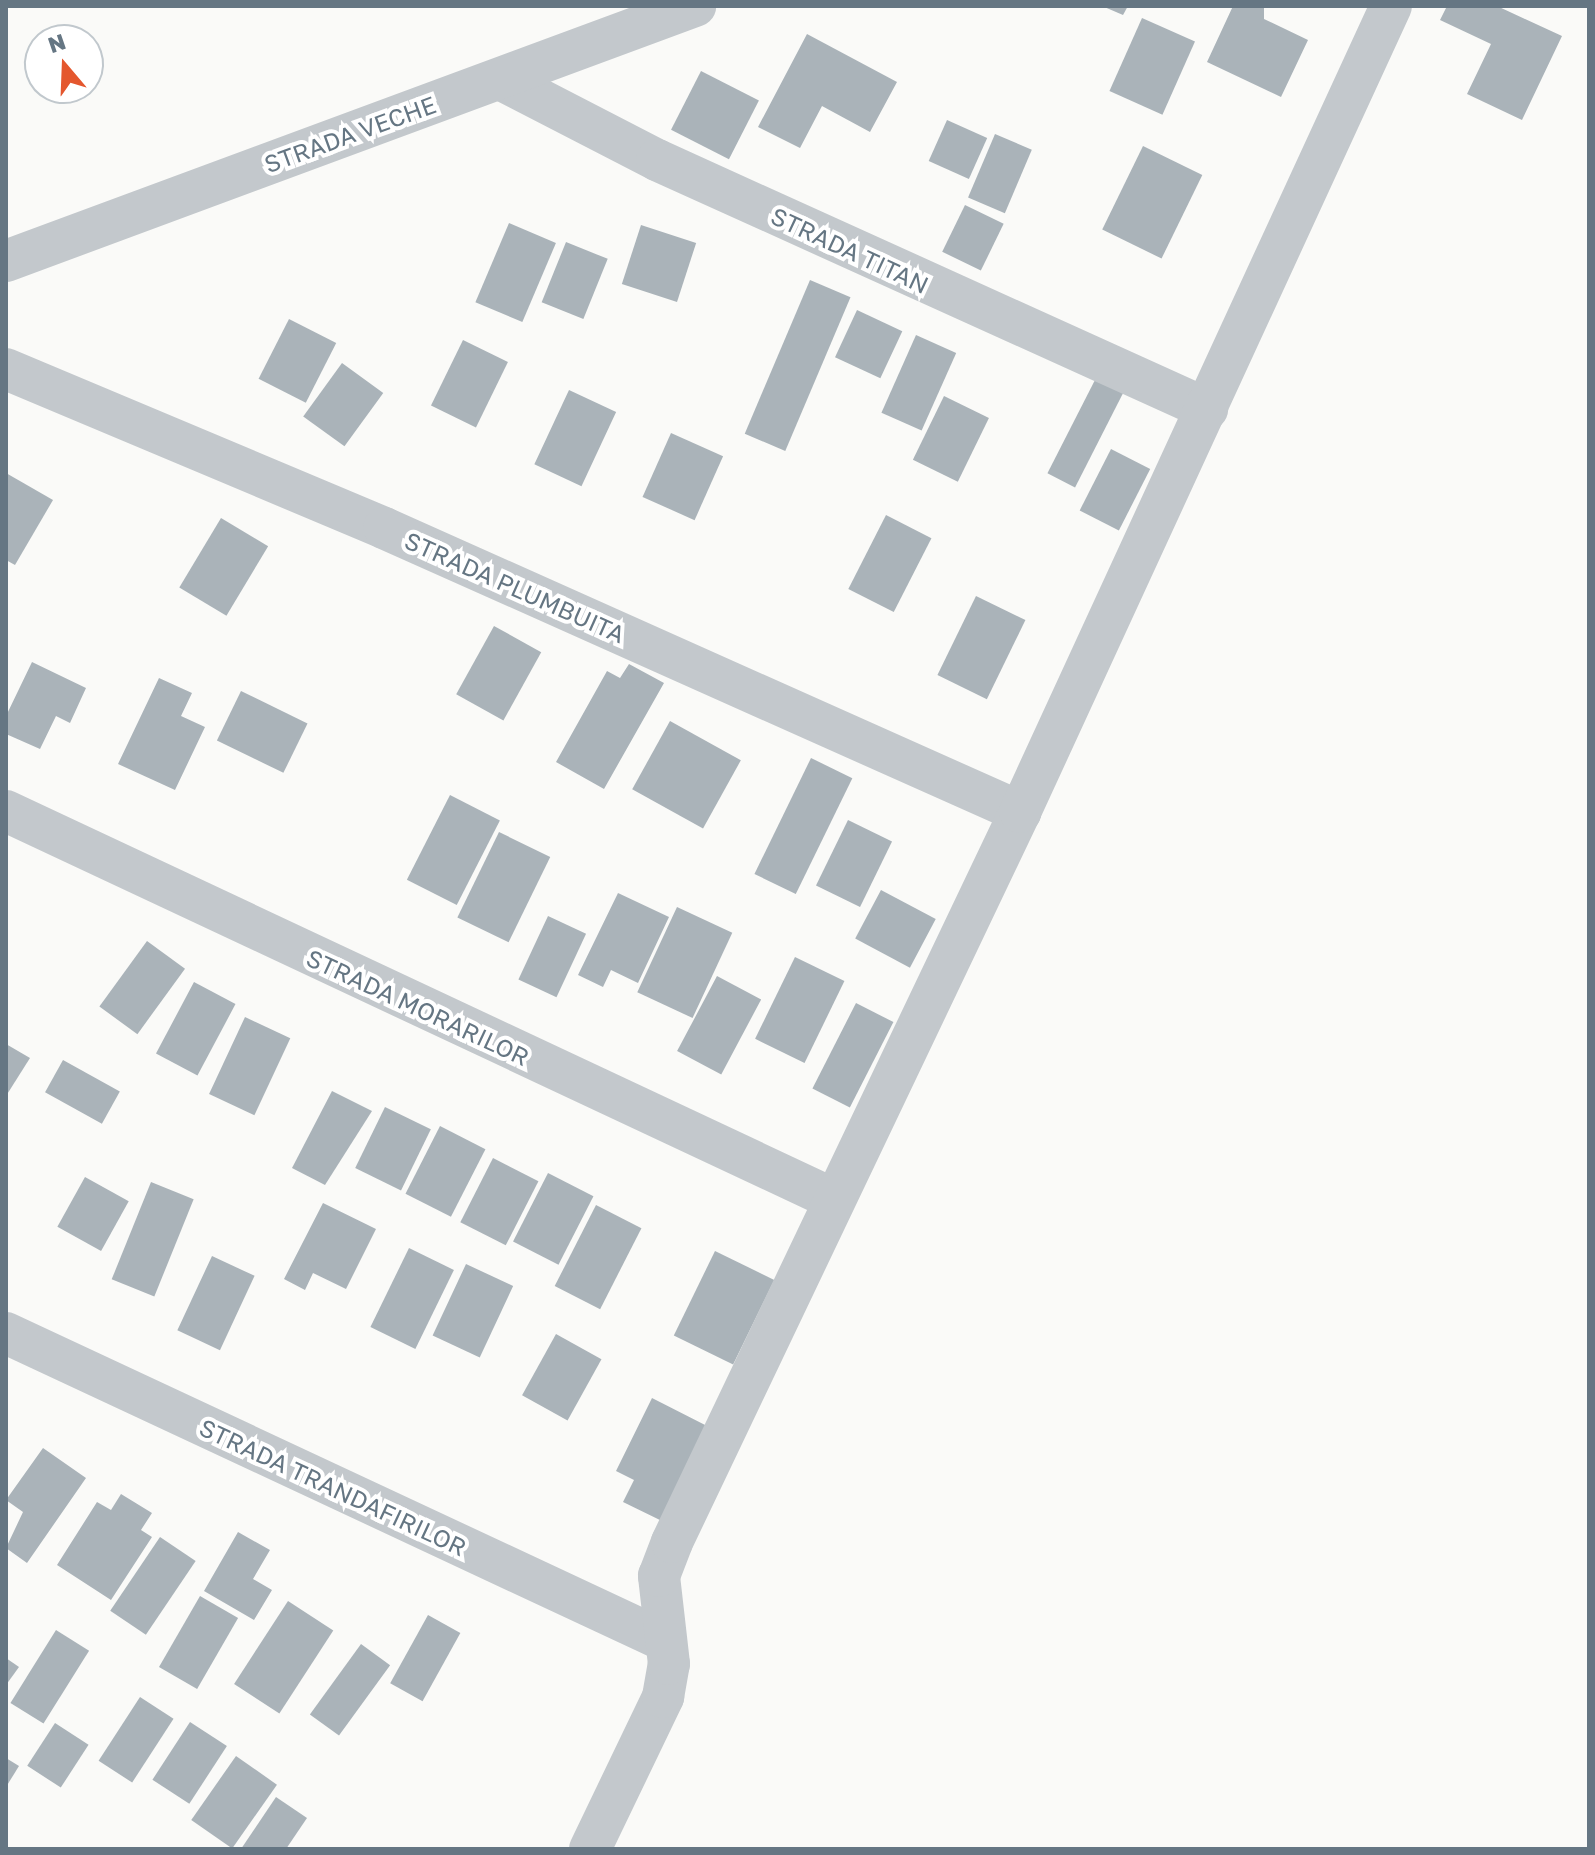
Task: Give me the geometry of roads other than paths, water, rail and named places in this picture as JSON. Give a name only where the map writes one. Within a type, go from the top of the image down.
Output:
[{"type":"street","name":"STRADA VECHE","points":[[6,261],[695,6]]},
{"type":"street","points":[[590,1849],[663,1697],[669,1664],[661,1639],[659,1576],[672,1542],[1020,812],[1391,6]]},
{"type":"street","name":"STRADA TITAN","points":[[500,79],[672,167],[1207,409]]},
{"type":"street","name":"STRADA PLUMBUITA","points":[[6,369],[1020,812]]},
{"type":"street","name":"STRADA MORARILOR","points":[[6,811],[833,1199]]},
{"type":"street","name":"STRADA TRANDAFIRILOR","points":[[6,1333],[661,1639]]}]
